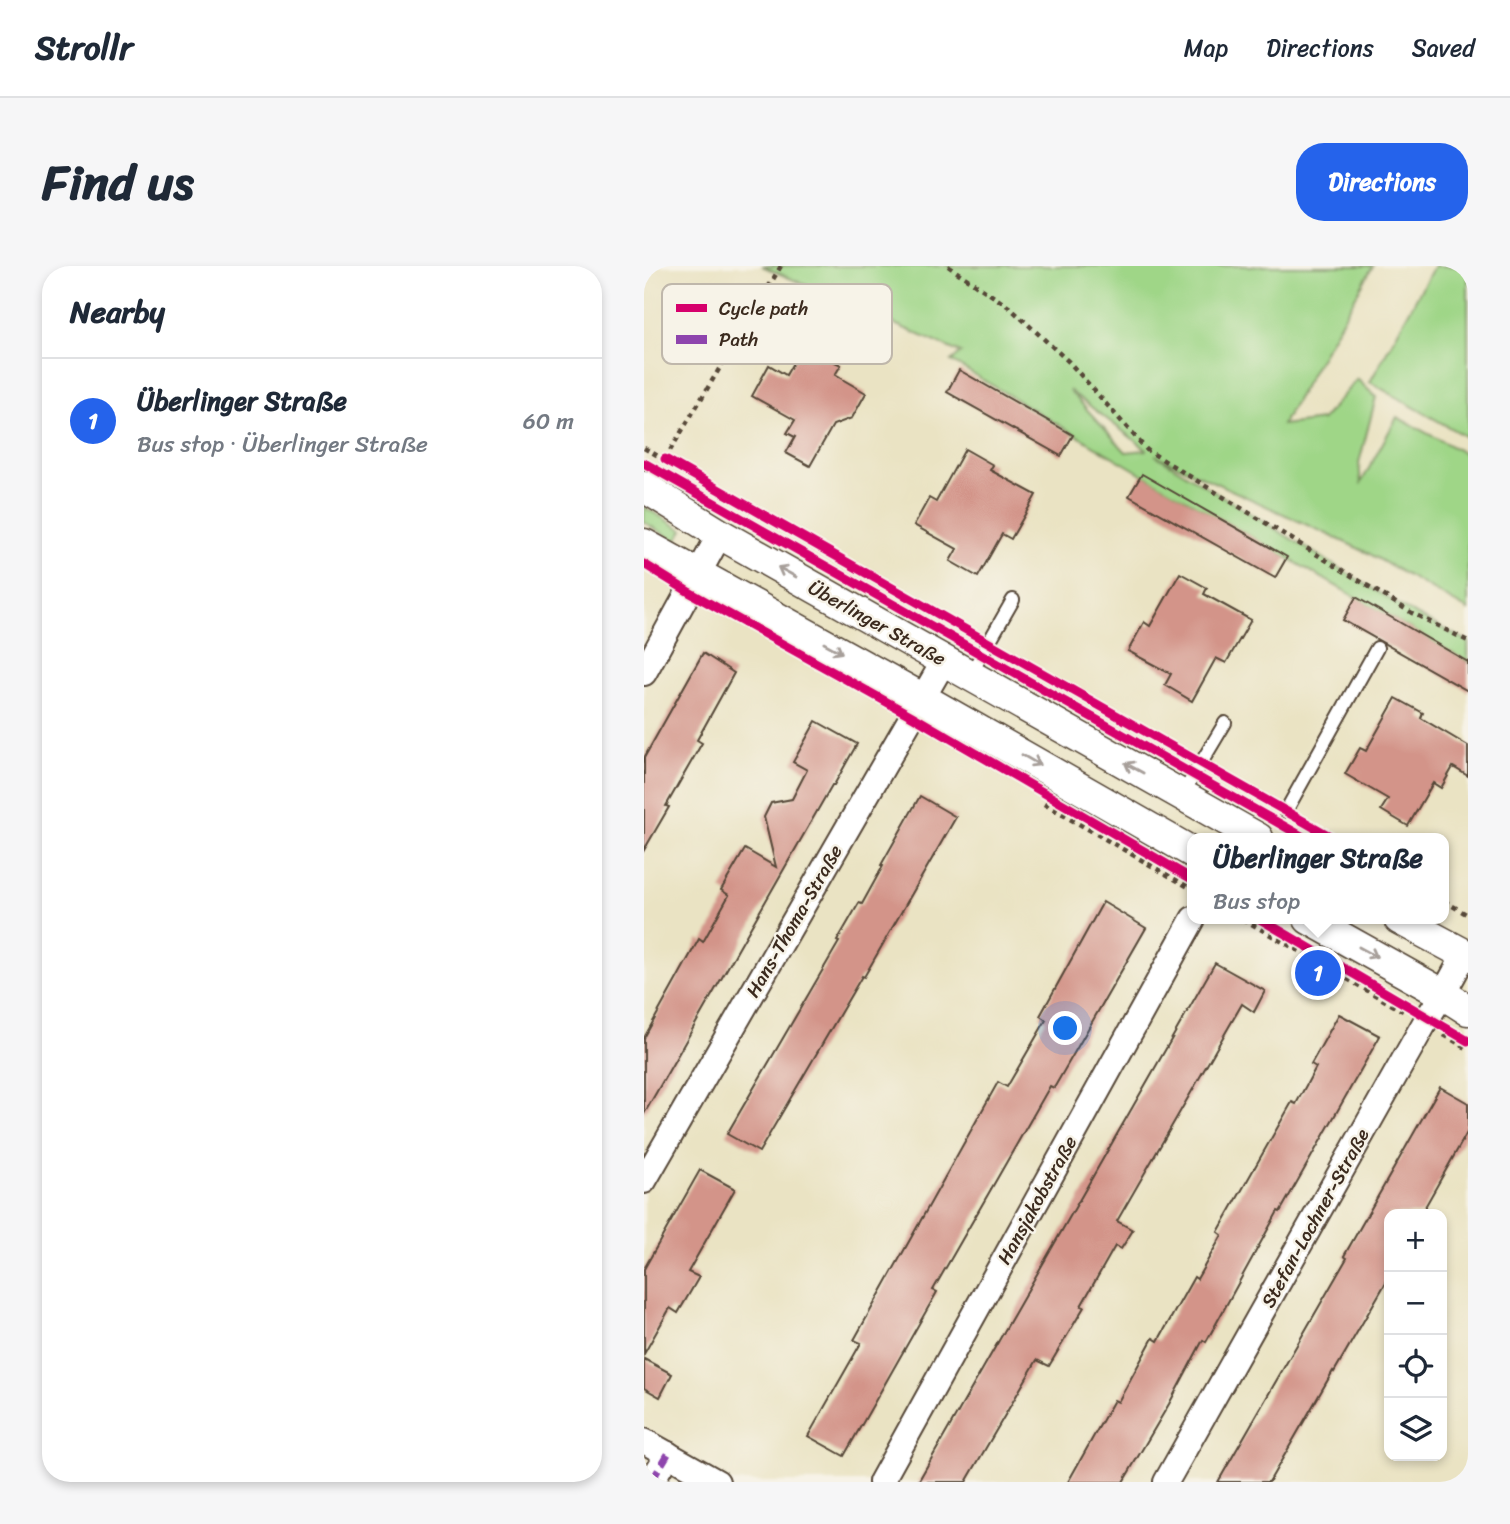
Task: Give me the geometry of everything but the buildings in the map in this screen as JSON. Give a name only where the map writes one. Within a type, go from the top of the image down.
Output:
[{"type":"street","name":"Überlinger Straße","points":[[644,487],[720,534],[1182,795],[1244,833]]},
{"type":"street","points":[[644,673],[720,534]]},
{"type":"street","points":[[644,544],[1187,849]]},
{"type":"street","name":"Hans-Thoma-Straße","points":[[644,1181],[944,661]]},
{"type":"street","name":"Hansjakobstraße","points":[[881,1482],[1191,924]]},
{"type":"street","points":[[1316,924],[1432,1011],[1468,1010]]},
{"type":"street","points":[[1408,924],[1466,955]]},
{"type":"street","name":"Stefan-Lochner-Straße","points":[[1166,1482],[1466,955]]},
{"type":"street","points":[[644,1441],[717,1482]]},
{"type":"street","points":[[651,1482],[668,1454]]},
{"type":"lane","points":[[970,675],[1013,600]]},
{"type":"lane","points":[[1286,811],[1377,649]]},
{"type":"lane","points":[[1182,795],[1225,723]]},
{"type":"path","points":[[771,284],[782,266]]},
{"type":"path","points":[[948,266],[1009,307],[1069,362],[1147,450],[1412,613],[1468,641]]},
{"type":"path","points":[[644,448],[665,459],[723,364]]},
{"type":"path","points":[[1040,791],[1187,876]]},
{"type":"path","points":[[1449,904],[1468,915]]},
{"type":"path","points":[[1253,924],[1432,1011],[1468,1049]]},
{"type":"path","points":[[1269,924],[1432,1011],[1468,1041]]},
{"type":"green space","points":[[762,266],[1373,266],[1282,425],[1322,420],[1357,379],[1376,397],[1359,463],[1361,483],[1397,417],[1468,455],[1468,610],[1366,552],[1155,455],[1412,613],[1468,641],[1468,662],[1142,474],[951,361],[961,353],[892,323],[892,284],[803,284]],"holes":[[[1069,390],[1146,449],[1126,452]]]},
{"type":"green space","points":[[1434,266],[1468,266],[1468,438],[1370,382]]},
{"type":"green space","points":[[644,507],[683,530],[676,541],[644,522]]},
{"type":"marked path","points":[[651,1482],[668,1454]]},
{"type":"cycle path","points":[[665,459],[1324,833]]},
{"type":"cycle path","points":[[644,463],[1296,833]]},
{"type":"cycle path","points":[[644,564],[1187,876]]},
{"type":"cycle path","points":[[1269,924],[1468,1041]]},
{"type":"place","name":"Überlinger Straße","points":[[1318,973]]}]
